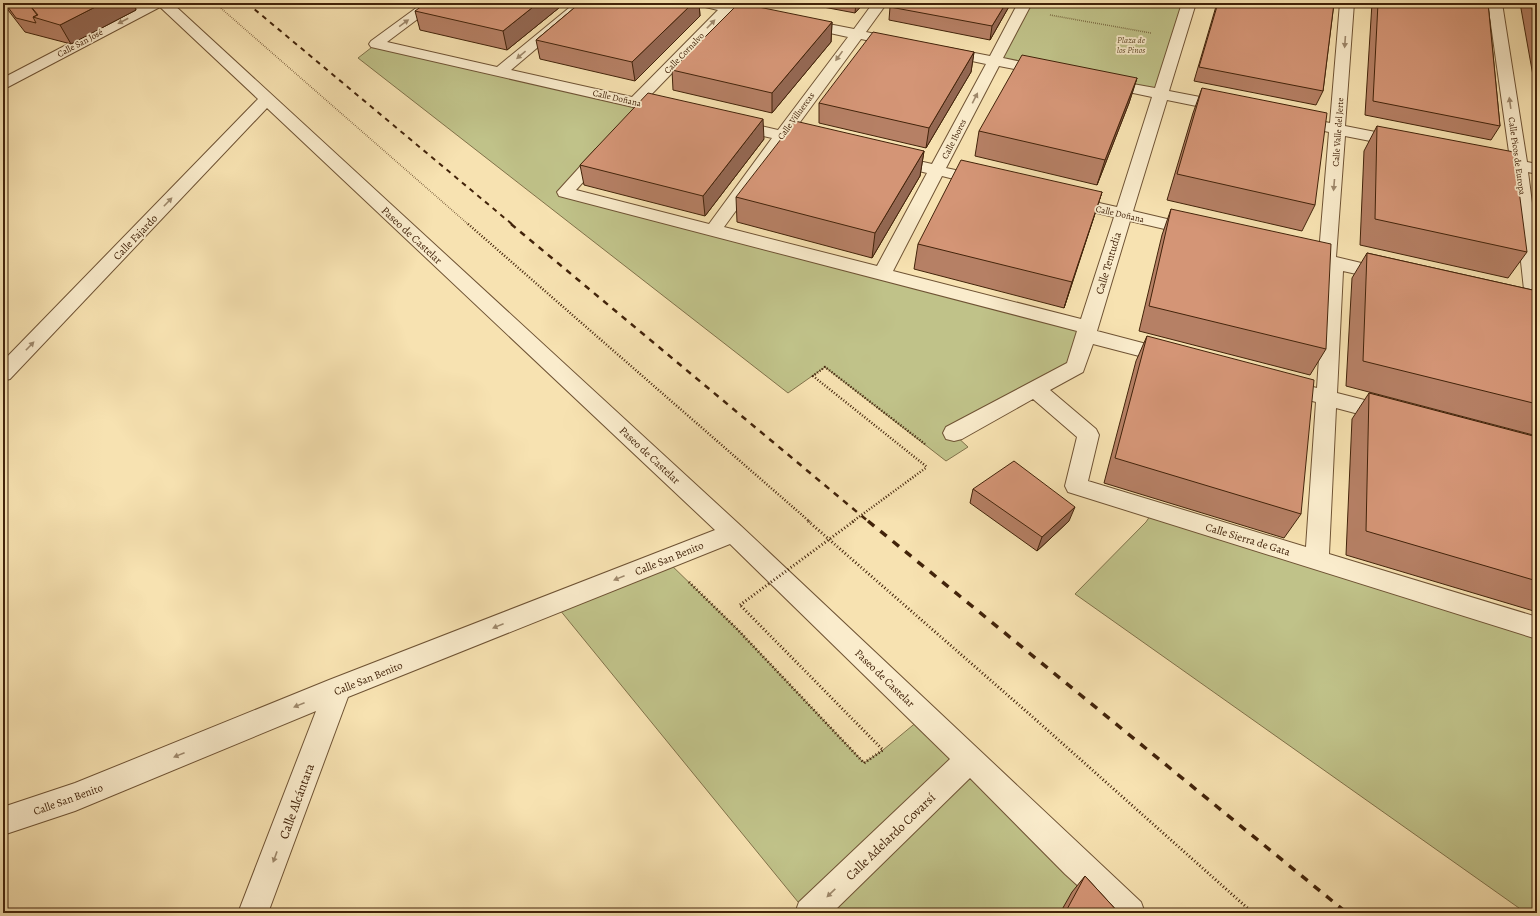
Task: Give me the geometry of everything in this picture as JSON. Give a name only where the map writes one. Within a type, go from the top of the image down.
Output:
[{"type":"street","name":"Calle San José","points":[[3,84],[158,3]]},
{"type":"street","name":"Paseo de Castelar","points":[[164,3],[733,533],[970,759],[1076,863],[1130,913]]},
{"type":"street","name":"Calle Doñana","points":[[432,3],[376,44],[501,71],[639,108],[684,114]]},
{"type":"street","points":[[501,71],[583,3]]},
{"type":"street","points":[[706,3],[730,5],[784,19],[909,45]]},
{"type":"street","name":"Calle Villuercas","points":[[713,230],[880,3]]},
{"type":"street","name":"Calle Tentudia","points":[[954,433],[1076,367],[1188,3]]},
{"type":"street","name":"Calle Valle del Jerte","points":[[1317,560],[1338,130],[1347,3]]},
{"type":"street","name":"Calle Picos de Europa","points":[[1495,3],[1519,166],[1531,307]]},
{"type":"street","name":"Calle Cornalvo","points":[[639,108],[730,5]]},
{"type":"street","name":"Calle Ibores","points":[[882,274],[1024,6]]},
{"type":"street","points":[[932,49],[1062,75]]},
{"type":"street","points":[[1092,80],[1238,110]]},
{"type":"street","name":"Calle Fajardo","points":[[3,374],[267,99]]},
{"type":"street","points":[[1284,119],[1414,145]]},
{"type":"street","points":[[721,122],[826,146]]},
{"type":"street","points":[[614,140],[565,192],[882,274],[1087,331],[1191,362]]},
{"type":"street","points":[[878,157],[1000,185]]},
{"type":"street","points":[[1474,157],[1537,170]]},
{"type":"street","name":"Calle Doñana","points":[[1054,198],[1214,235]]},
{"type":"street","points":[[1282,251],[1404,279]]},
{"type":"street","points":[[1266,382],[1409,419]]},
{"type":"street","name":"Calle Sierra de Gata","points":[[1035,389],[1088,435],[1076,486],[1537,628]]},
{"type":"street","name":"Calle San Benito","points":[[3,821],[75,797],[338,689],[733,533]]},
{"type":"street","name":"Calle Alcántara","points":[[253,913],[338,689]]},
{"type":"street","name":"Calle Adelardo Covarsí","points":[[810,913],[970,759]]},
{"type":"path","points":[[215,3],[1011,698],[1253,913]]},
{"type":"path","points":[[1024,6],[1178,38]]},
{"type":"path","points":[[666,560],[738,629],[864,763],[883,750],[740,605],[927,467],[813,376],[825,367],[928,447]]},
{"type":"green space","name":"Plaza de los Pinos","points":[[1025,3],[1189,3],[1160,94],[994,61]]},
{"type":"green space","points":[[376,44],[646,105],[565,191],[1088,327],[1076,367],[954,434],[968,447],[946,461],[825,367],[788,393],[358,58]]},
{"type":"green space","points":[[1154,510],[1537,628],[1537,913],[1526,913],[1075,594],[1146,522]]},
{"type":"green space","points":[[666,560],[737,629],[864,763],[883,750],[924,716],[1094,881],[1066,913],[807,913],[555,604]]},
{"type":"building","points":[[5,3],[28,3],[37,15],[33,17],[36,23],[16,18]]},
{"type":"building","points":[[28,3],[103,3],[60,25],[33,17],[38,15]]},
{"type":"building","points":[[426,3],[538,3],[503,31],[415,11]]},
{"type":"building","points":[[580,3],[693,3],[632,62],[536,40]]},
{"type":"building","points":[[739,3],[832,22],[772,93],[672,70]]},
{"type":"building","points":[[893,3],[1006,3],[992,26],[890,7]]},
{"type":"building","points":[[1218,3],[1334,3],[1323,91],[1199,67]]},
{"type":"building","points":[[1378,3],[1488,3],[1500,126],[1373,101]]},
{"type":"building","points":[[1531,3],[1537,3],[1537,35]]},
{"type":"building","points":[[873,32],[974,52],[929,128],[819,103]]},
{"type":"building","points":[[1022,55],[1137,78],[1105,160],[979,131]]},
{"type":"building","points":[[1202,88],[1327,113],[1315,205],[1177,174]]},
{"type":"building","points":[[648,93],[763,119],[703,196],[580,165]]},
{"type":"building","points":[[795,121],[924,151],[875,233],[736,197]]},
{"type":"building","points":[[1377,126],[1514,152],[1527,252],[1375,219]]},
{"type":"building","points":[[961,160],[1102,192],[1072,282],[918,244]]},
{"type":"building","points":[[1171,209],[1331,244],[1326,349],[1149,306]]},
{"type":"building","points":[[1367,253],[1537,291],[1537,404],[1363,361]]},
{"type":"building","points":[[1147,336],[1314,380],[1301,514],[1115,458]]},
{"type":"building","points":[[1369,393],[1537,437],[1537,581],[1366,531]]},
{"type":"building","points":[[1014,461],[1075,507],[1042,537],[973,489]]},
{"type":"building","points":[[1085,876],[1119,913],[1065,913]]},
{"type":"railway","points":[[247,3],[513,225]]},
{"type":"railway","points":[[511,224],[869,522]]},
{"type":"railway","points":[[868,521],[1347,913]]}]
